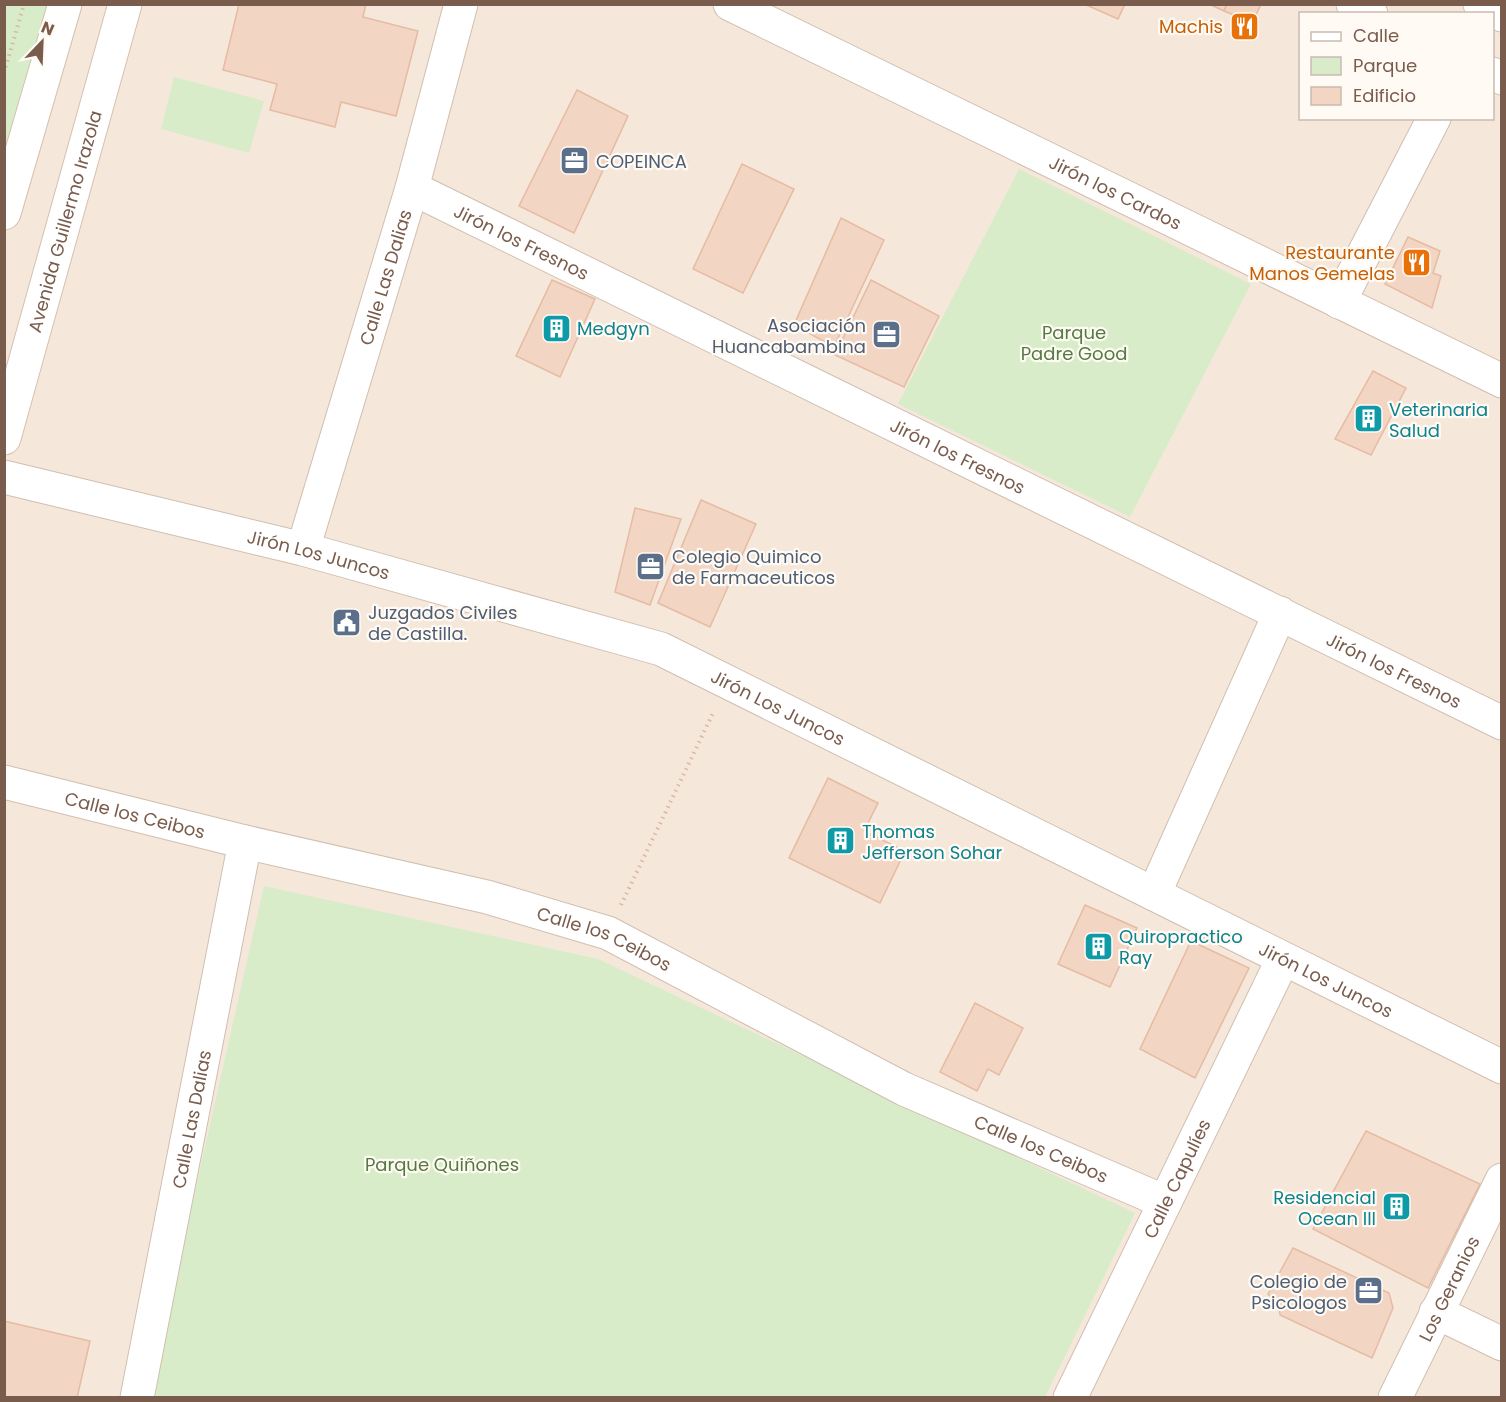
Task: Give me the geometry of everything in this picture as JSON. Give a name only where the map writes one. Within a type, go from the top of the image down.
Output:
[{"type":"street","points":[[4,213],[65,4]]},
{"type":"street","name":"Avenida Guillermo Irazola","points":[[4,438],[125,4]]},
{"type":"street","name":"Calle Las Dalias","points":[[303,549],[412,188],[461,4]]},
{"type":"street","name":"Jirón los Cardos","points":[[730,4],[1502,381]]},
{"type":"street","points":[[1353,4],[1367,12]]},
{"type":"street","points":[[1480,4],[1502,15]]},
{"type":"street","points":[[1339,302],[1433,120]]},
{"type":"street","name":"Jirón los Fresnos","points":[[412,188],[1502,723]]},
{"type":"street","name":"Jirón Los Juncos","points":[[4,477],[303,549],[662,649],[1502,1068]]},
{"type":"street","points":[[1154,894],[1280,614]]},
{"type":"street","name":"Calle los Ceibos","points":[[4,782],[245,842],[487,897],[608,933],[904,1089],[1165,1202]]},
{"type":"street","name":"Calle Las Dalias","points":[[137,1398],[245,842]]},
{"type":"street","name":"Calle Capulíes","points":[[1070,1398],[1283,959]]},
{"type":"street","name":"Los Geranios","points":[[1395,1398],[1502,1180]]},
{"type":"street","points":[[1436,1312],[1502,1344]]},
{"type":"path","points":[[4,73],[24,4]]},
{"type":"path","points":[[608,933],[728,681]]},
{"type":"shaded area","points":[[5,5],[1336,5],[1353,12],[1299,12],[1299,120],[1494,120],[1494,82],[1501,85],[1501,1397],[5,1398]]},
{"type":"shaded area","points":[[1342,5],[1501,5],[1501,83],[1494,79],[1494,12],[1358,12]]},
{"type":"green space","points":[[5,5],[51,5],[5,153]]},
{"type":"green space","points":[[174,77],[264,101],[249,153],[161,129]]},
{"type":"green space","name":"Parque Padre Good","points":[[1019,169],[1251,284],[1130,517],[898,404]]},
{"type":"green space","name":"Parque Quiñones","points":[[264,886],[598,959],[1135,1213],[1045,1397],[148,1398]]},
{"type":"building","points":[[239,4],[366,4],[363,17],[418,31],[396,116],[341,102],[335,127],[270,110],[277,84],[223,70]]},
{"type":"building","points":[[1084,4],[1125,4],[1118,19]]},
{"type":"building","points":[[1209,4],[1227,4],[1224,11]]},
{"type":"building","name":"Machis","points":[[1227,4],[1261,4],[1245,39],[1232,34],[1239,17],[1224,11]]},
{"type":"building","name":"COPEINCA","points":[[577,90],[628,116],[574,233],[519,206]]},
{"type":"building","points":[[742,164],[794,189],[743,293],[693,269]]},
{"type":"building","points":[[841,218],[884,240],[834,347],[794,325]]},
{"type":"building","name":"Restaurante Manos Gemelas","points":[[1408,237],[1440,251],[1433,273],[1441,276],[1432,308],[1385,284]]},
{"type":"building","name":"Medgyn","points":[[552,280],[595,299],[560,377],[516,356]]},
{"type":"building","name":"Asociación Huancabambina","points":[[871,280],[939,316],[904,387],[835,355]]},
{"type":"building","name":"Veterinaria Salud","points":[[1373,371],[1406,388],[1371,455],[1335,439]]},
{"type":"building","points":[[701,500],[756,524],[710,627],[658,603]]},
{"type":"building","points":[[635,508],[681,519],[650,605],[615,592]]},
{"type":"building","name":"Thomas Jefferson Sohar","points":[[828,778],[878,803],[864,831],[905,851],[880,903],[789,858]]},
{"type":"building","name":"Quiropractico Ray","points":[[1085,905],[1137,928],[1110,987],[1058,964]]},
{"type":"building","points":[[1191,941],[1249,968],[1195,1078],[1140,1049]]},
{"type":"building","points":[[975,1003],[1023,1028],[999,1075],[988,1069],[977,1091],[940,1072]]},
{"type":"building","name":"Residencial Ocean III","points":[[1366,1131],[1480,1184],[1428,1288],[1313,1229]]},
{"type":"building","points":[[1293,1248],[1389,1293],[1393,1308],[1372,1358],[1280,1315],[1279,1305],[1268,1294]]},
{"type":"building","points":[[4,1321],[90,1341],[77,1398],[4,1398]]},
{"type":"place","name":"Machis","points":[[1244,26]]},
{"type":"place","name":"COPEINCA","points":[[575,161]]},
{"type":"place","name":"Restaurante Manos Gemelas","points":[[1416,262]]},
{"type":"place","name":"Medgyn","points":[[556,328]]},
{"type":"place","name":"Asociación Huancabambina","points":[[887,335]]},
{"type":"place","name":"Veterinaria Salud","points":[[1368,419]]},
{"type":"place","name":"Colegio Quimico de Farmaceuticos","points":[[651,566]]},
{"type":"place","name":"Juzgados Civiles de Castilla.","points":[[347,622]]},
{"type":"place","name":"Thomas Jefferson Sohar","points":[[841,841]]},
{"type":"place","name":"Quiropractico Ray","points":[[1098,946]]},
{"type":"place","name":"Residencial Ocean III","points":[[1397,1207]]},
{"type":"place","name":"Colegio de Psicologos","points":[[1368,1291]]}]
